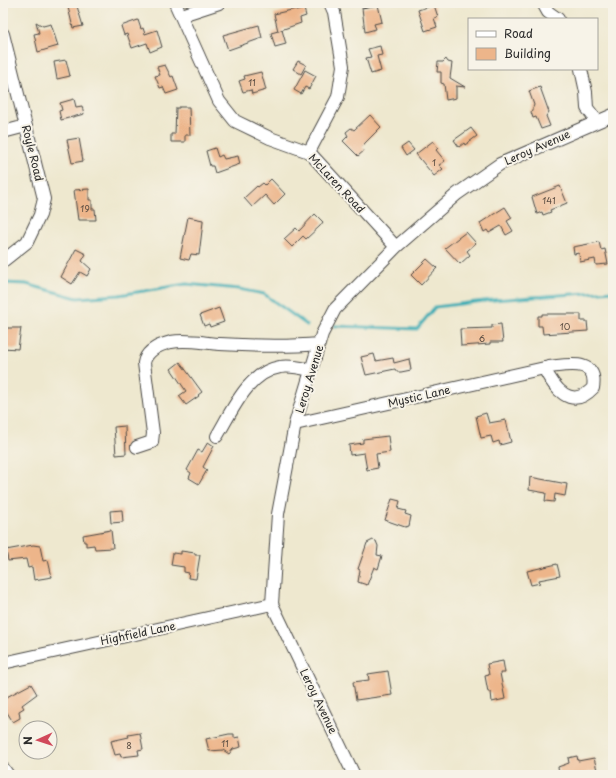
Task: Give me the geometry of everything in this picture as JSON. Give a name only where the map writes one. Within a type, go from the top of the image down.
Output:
[{"type":"street","name":"McLaren Road","points":[[175,3],[182,15],[219,101],[235,121],[270,138],[309,152],[396,247]]},
{"type":"street","points":[[182,15],[219,3]]},
{"type":"street","points":[[309,152],[338,97],[343,66],[334,12],[330,3]]},
{"type":"street","points":[[543,3],[548,12],[557,18]]},
{"type":"street","name":"Royle Road","points":[[3,34],[8,74],[26,126],[44,199],[42,208],[27,242],[3,261]]},
{"type":"street","points":[[581,70],[586,92],[587,108],[597,121]]},
{"type":"street","name":"Leroy Avenue","points":[[354,775],[272,604],[278,514],[295,424],[326,324],[335,309],[396,247],[457,194],[500,164],[613,115]]},
{"type":"street","points":[[3,132],[26,126]]},
{"type":"street","points":[[137,447],[152,442],[152,425],[144,363],[145,356],[150,350],[170,342],[188,341],[293,346],[319,344]]},
{"type":"street","points":[[216,436],[242,395],[261,374],[280,366],[311,370]]},
{"type":"street","name":"Mystic Lane","points":[[295,424],[544,368]]},
{"type":"street","name":"Highfield Lane","points":[[3,663],[272,604]]},
{"type":"street","points":[[3,768],[8,775]]},
{"type":"building","points":[[67,3],[76,3],[83,26],[73,28]]},
{"type":"building","points":[[378,5],[382,22],[374,24],[376,29],[365,32],[362,8]]},
{"type":"building","points":[[434,5],[438,17],[434,18],[437,27],[425,31],[418,10]]},
{"type":"building","points":[[296,9],[296,11],[304,9],[306,16],[300,18],[301,23],[278,31],[274,14]]},
{"type":"building","points":[[138,20],[141,29],[143,28],[145,34],[157,30],[162,47],[150,52],[147,43],[132,48],[127,34],[124,35],[121,26]]},
{"type":"building","points":[[36,22],[43,26],[51,24],[58,46],[38,52],[34,34],[39,33]]},
{"type":"building","points":[[259,25],[262,38],[228,50],[223,35]]},
{"type":"building","points":[[282,30],[286,44],[275,47],[271,33]]},
{"type":"building","points":[[380,46],[382,55],[377,56],[381,71],[371,74],[366,58],[371,57],[368,49]]},
{"type":"building","points":[[446,59],[448,62],[452,63],[450,78],[465,87],[456,86],[456,98],[446,100],[444,84],[441,83],[441,72],[437,72],[438,62],[443,62]]},
{"type":"building","points":[[66,60],[70,76],[57,79],[54,62]]},
{"type":"building","points":[[298,61],[306,65],[301,74],[293,69]]},
{"type":"building","points":[[165,65],[171,77],[173,76],[178,90],[166,94],[163,87],[160,88],[155,76],[160,75],[157,67]]},
{"type":"building","points":[[305,70],[316,76],[309,89],[305,87],[301,94],[294,90]]},
{"type":"building","points":[[261,72],[266,90],[252,94],[251,90],[243,92],[239,81],[245,79],[244,76]]},
{"type":"building","points":[[540,87],[549,112],[546,116],[550,126],[541,129],[536,117],[533,118],[531,112],[534,105],[529,91]]},
{"type":"building","points":[[74,99],[76,107],[82,106],[84,114],[61,120],[59,111],[62,110],[60,103]]},
{"type":"building","points":[[189,107],[190,135],[185,135],[185,142],[171,142],[171,134],[175,134],[176,108]]},
{"type":"building","points":[[370,115],[381,127],[365,143],[362,147],[365,150],[358,156],[343,141],[348,136],[346,132],[351,128],[354,130]]},
{"type":"building","points":[[471,128],[477,136],[465,145],[464,143],[459,147],[454,140]]},
{"type":"building","points":[[79,138],[83,161],[72,163],[67,140]]},
{"type":"building","points":[[433,141],[438,148],[436,150],[445,161],[439,165],[443,169],[434,176],[416,154]]},
{"type":"building","points":[[408,143],[414,150],[406,156],[401,148]]},
{"type":"building","points":[[215,148],[218,157],[222,155],[224,159],[238,156],[240,164],[215,173],[213,166],[210,166],[206,151]]},
{"type":"building","points":[[271,179],[285,194],[274,205],[265,195],[252,207],[244,198],[257,186],[258,187],[263,183],[265,185]]},
{"type":"building","points":[[560,186],[567,203],[550,210],[551,212],[543,215],[542,212],[537,214],[532,197]]},
{"type":"building","points":[[89,189],[89,200],[92,200],[92,209],[95,209],[96,220],[78,220],[74,190]]},
{"type":"building","points":[[505,207],[512,218],[507,221],[513,231],[506,235],[501,226],[489,233],[487,230],[484,232],[480,223]]},
{"type":"building","points":[[315,214],[323,222],[306,239],[303,236],[292,247],[284,239],[296,228],[299,231]]},
{"type":"building","points":[[188,217],[203,220],[199,255],[191,254],[189,260],[180,258]]},
{"type":"building","points":[[466,232],[476,243],[467,251],[470,255],[460,264],[445,248]]},
{"type":"building","points":[[599,242],[601,250],[605,249],[608,264],[596,265],[595,259],[580,262],[579,253],[574,254],[573,247]]},
{"type":"building","points":[[76,249],[86,254],[82,261],[91,269],[87,276],[80,272],[72,284],[61,277]]},
{"type":"building","points":[[427,259],[437,268],[421,285],[411,275]]},
{"type":"building","points":[[219,308],[224,322],[210,327],[209,324],[204,326],[200,315]]},
{"type":"building","points":[[542,314],[581,314],[581,321],[587,321],[588,331],[543,334],[542,326],[538,326],[538,316],[542,316]]},
{"type":"building","points":[[501,324],[503,342],[490,342],[490,344],[461,346],[460,329],[492,328],[492,325]]},
{"type":"building","points":[[3,328],[21,328],[18,349],[3,348]]},
{"type":"building","points":[[374,354],[376,361],[393,358],[394,363],[409,359],[411,370],[397,372],[395,369],[366,375],[361,357]]},
{"type":"building","points":[[180,362],[202,392],[198,395],[199,396],[186,405],[179,396],[186,391],[171,369]]},
{"type":"building","points":[[486,413],[489,423],[506,420],[511,442],[500,445],[499,441],[493,443],[491,436],[481,438],[476,416]]},
{"type":"building","points":[[125,426],[126,454],[116,455],[114,427]]},
{"type":"building","points":[[388,436],[390,452],[376,454],[378,468],[367,470],[364,453],[350,455],[349,445],[363,443],[363,439]]},
{"type":"building","points":[[208,442],[214,446],[203,467],[207,470],[199,484],[189,478],[191,473],[187,470],[198,450],[202,452]]},
{"type":"building","points":[[530,477],[567,484],[565,496],[555,494],[554,502],[545,501],[546,493],[529,490]]},
{"type":"building","points":[[392,499],[400,501],[398,509],[406,511],[405,514],[411,516],[409,526],[405,527],[385,520]]},
{"type":"building","points":[[122,510],[123,522],[111,523],[110,511]]},
{"type":"building","points":[[111,530],[113,548],[95,549],[94,545],[86,546],[83,535]]},
{"type":"building","points":[[373,540],[376,541],[378,546],[377,555],[382,556],[378,569],[374,567],[367,585],[358,582],[360,570],[358,569],[367,543]]},
{"type":"building","points":[[33,545],[40,546],[43,561],[48,560],[52,577],[34,580],[32,567],[28,568],[26,559],[8,561],[6,550]]},
{"type":"building","points":[[181,551],[200,555],[196,579],[188,578],[189,573],[184,572],[184,567],[171,565],[173,553],[181,554]]},
{"type":"building","points":[[557,564],[560,576],[539,580],[540,583],[531,585],[527,571]]},
{"type":"building","points":[[503,661],[505,673],[500,673],[505,699],[492,702],[491,692],[488,692],[485,676],[489,675],[487,664]]},
{"type":"building","points":[[388,671],[392,695],[356,700],[353,682],[369,680],[368,674]]},
{"type":"building","points":[[31,684],[37,694],[22,705],[24,708],[19,711],[20,718],[13,722],[3,706],[3,699]]},
{"type":"building","points":[[140,733],[143,749],[138,750],[139,755],[121,757],[120,754],[115,755],[111,741],[129,737],[128,735]]},
{"type":"building","points":[[234,734],[234,738],[239,737],[241,747],[233,749],[229,754],[223,750],[209,751],[206,739]]},
{"type":"building","points":[[577,756],[578,761],[594,758],[597,770],[582,775],[559,775],[558,767],[569,763],[568,758]]},
{"type":"waterway","points":[[3,283],[26,284],[77,298],[119,295],[186,284],[239,289],[264,294],[307,325]]},
{"type":"waterway","points":[[335,326],[417,329],[435,307],[493,300],[613,291]]}]
